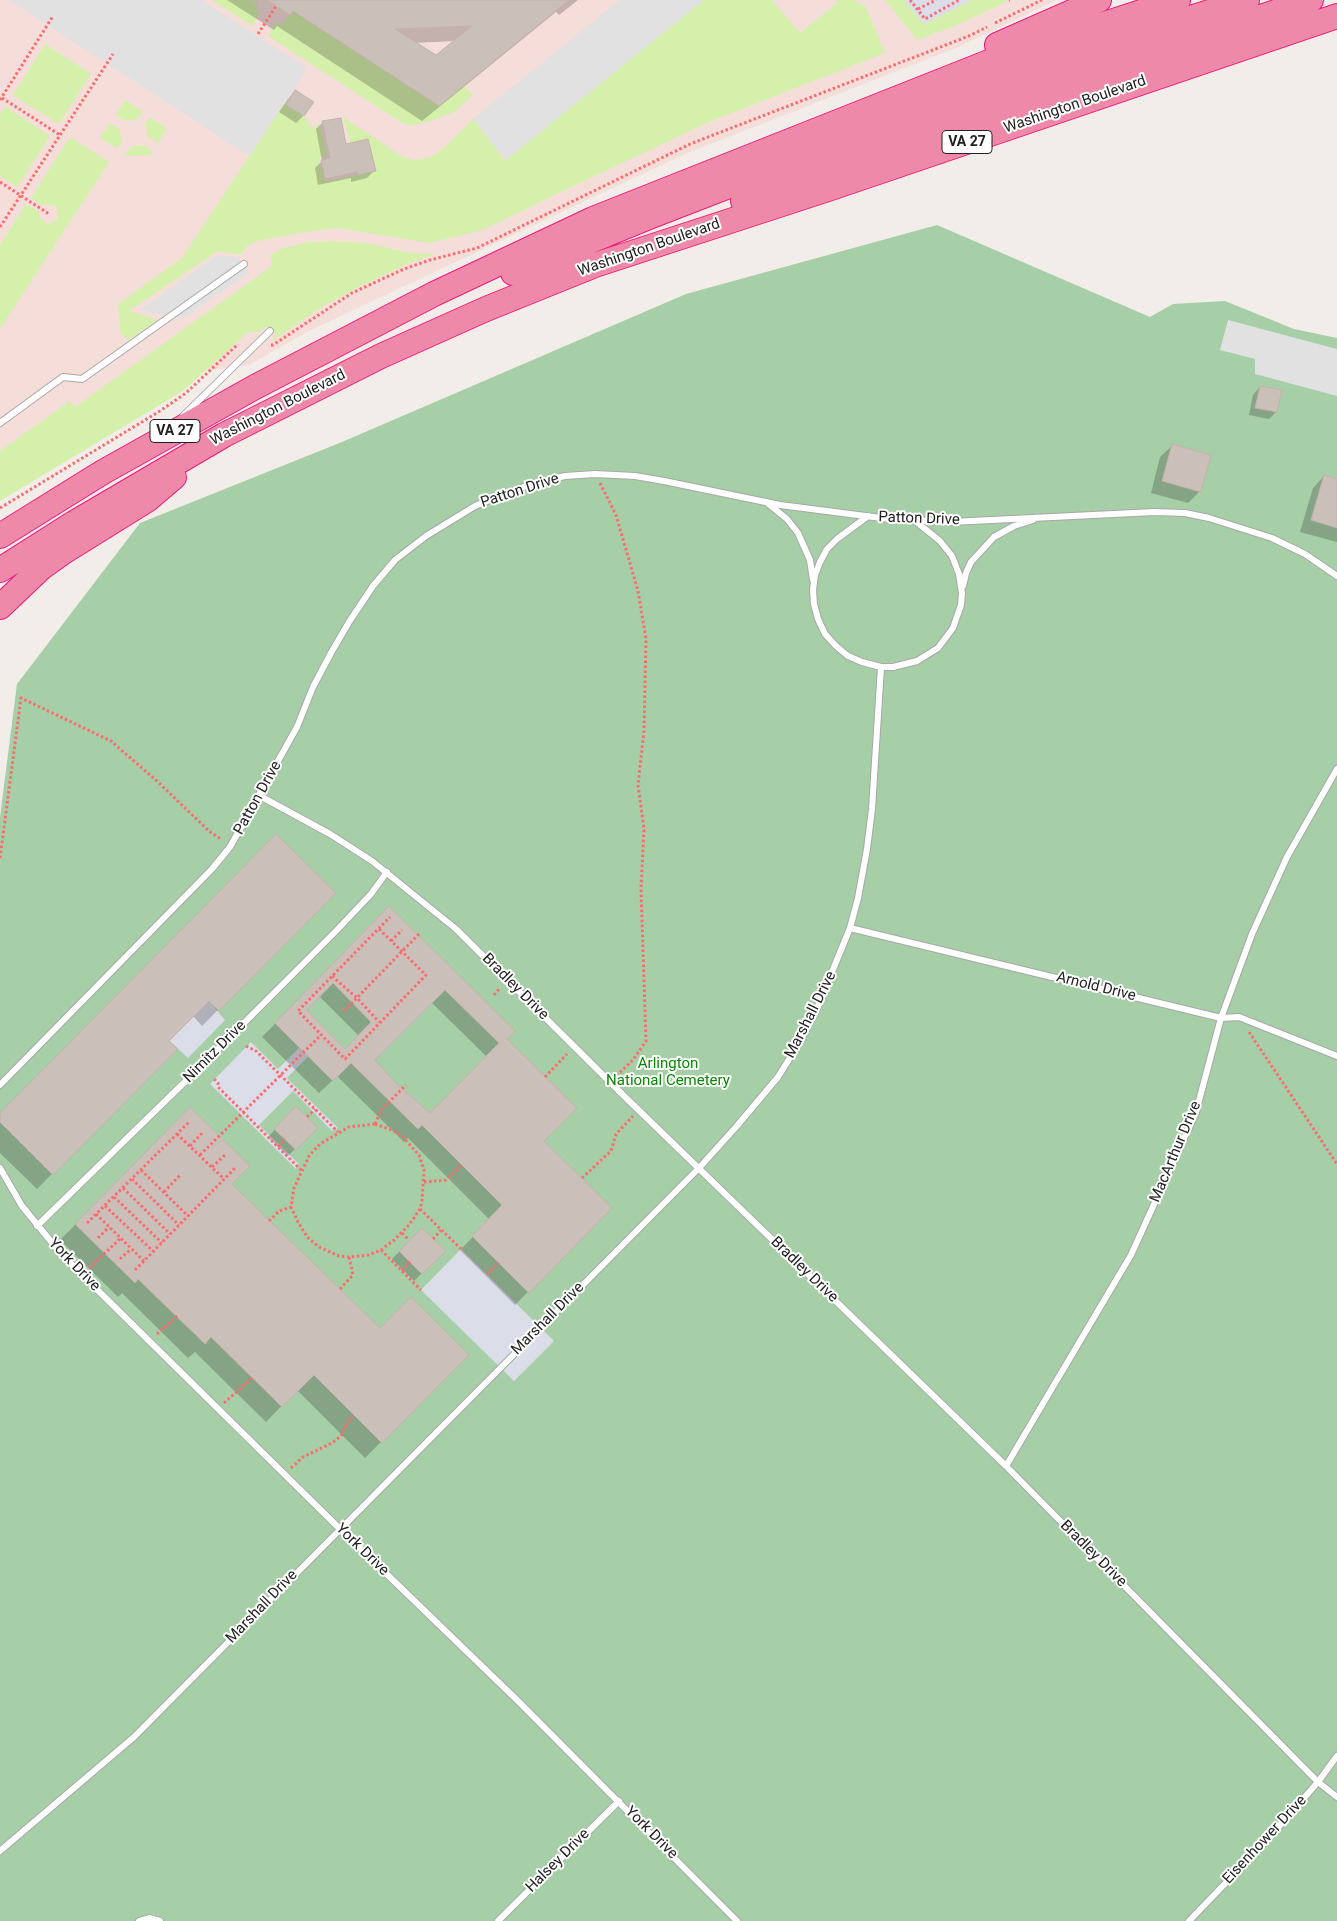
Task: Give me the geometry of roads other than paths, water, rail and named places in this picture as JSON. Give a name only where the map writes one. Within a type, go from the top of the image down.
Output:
[{"type":"highway","points":[[997,45],[1056,0]]},
{"type":"highway","points":[[864,111],[936,69],[997,45],[1099,0]]},
{"type":"highway","name":"Washington Boulevard","points":[[0,536],[152,444],[255,387],[434,294],[593,219],[994,60],[1178,0]]},
{"type":"highway","points":[[356,335],[441,305],[510,274],[649,217],[943,103],[1094,49],[1247,0]]},
{"type":"highway","points":[[595,265],[679,225],[857,156],[992,108],[1311,0]]},
{"type":"highway","name":"Washington Boulevard","points":[[0,570],[96,510],[224,436],[381,356],[486,309],[595,265],[828,189],[1337,16]]},
{"type":"highway","points":[[0,607],[41,568],[147,500],[224,436]]},
{"type":"lane","points":[[0,423],[63,378],[82,378],[244,264]]},
{"type":"lane","points":[[152,444],[217,384],[270,331]]},
{"type":"lane","name":"Patton Drive","points":[[0,1085],[230,847],[297,727],[313,687],[344,629],[372,586],[395,560],[426,536],[475,506],[535,483],[565,476],[595,474],[635,476],[831,512],[951,522],[1154,512],[1185,513],[1210,518],[1272,538],[1305,554],[1337,576]]},
{"type":"lane","points":[[765,501],[787,519],[798,533],[810,560],[814,604],[825,634],[848,656],[881,667],[893,667],[917,661],[938,648],[953,628],[961,605],[966,573],[971,562],[994,537],[1014,526],[1042,517]]},
{"type":"lane","points":[[813,590],[818,569],[827,549],[837,538],[868,516]]},
{"type":"lane","points":[[914,520],[940,541],[952,556],[959,574],[962,593]]},
{"type":"lane","name":"Marshall Drive","points":[[0,1851],[134,1737],[339,1528],[699,1168],[778,1077],[798,1045],[823,996],[850,928],[858,898],[868,841],[876,758],[881,667]]},
{"type":"lane","name":"MacArthur Drive","points":[[1006,1466],[1130,1255],[1196,1112],[1221,1018],[1252,934],[1287,857],[1337,769]]},
{"type":"lane","name":"Bradley Drive","points":[[260,796],[330,834],[387,872],[456,929],[639,1110],[1006,1466],[1318,1782],[1337,1797]]},
{"type":"lane","name":"Nimitz Drive","points":[[37,1226],[336,931],[371,894],[387,872]]},
{"type":"lane","name":"Arnold Drive","points":[[850,928],[1221,1018],[1239,1017],[1337,1056]]},
{"type":"lane","name":"York Drive","points":[[0,1168],[22,1206],[37,1226],[81,1275],[517,1700],[737,1921]]},
{"type":"lane","name":"Eisenhower Drive","points":[[1189,1921],[1268,1839],[1318,1782],[1337,1756]]},
{"type":"lane","name":"Halsey Drive","points":[[498,1921],[619,1801]]},
{"type":"lane","points":[[140,1921],[149,1918],[160,1921]]},
{"type":"park label","name":"Arlington National Cemetery","points":[[668,1072]]}]
